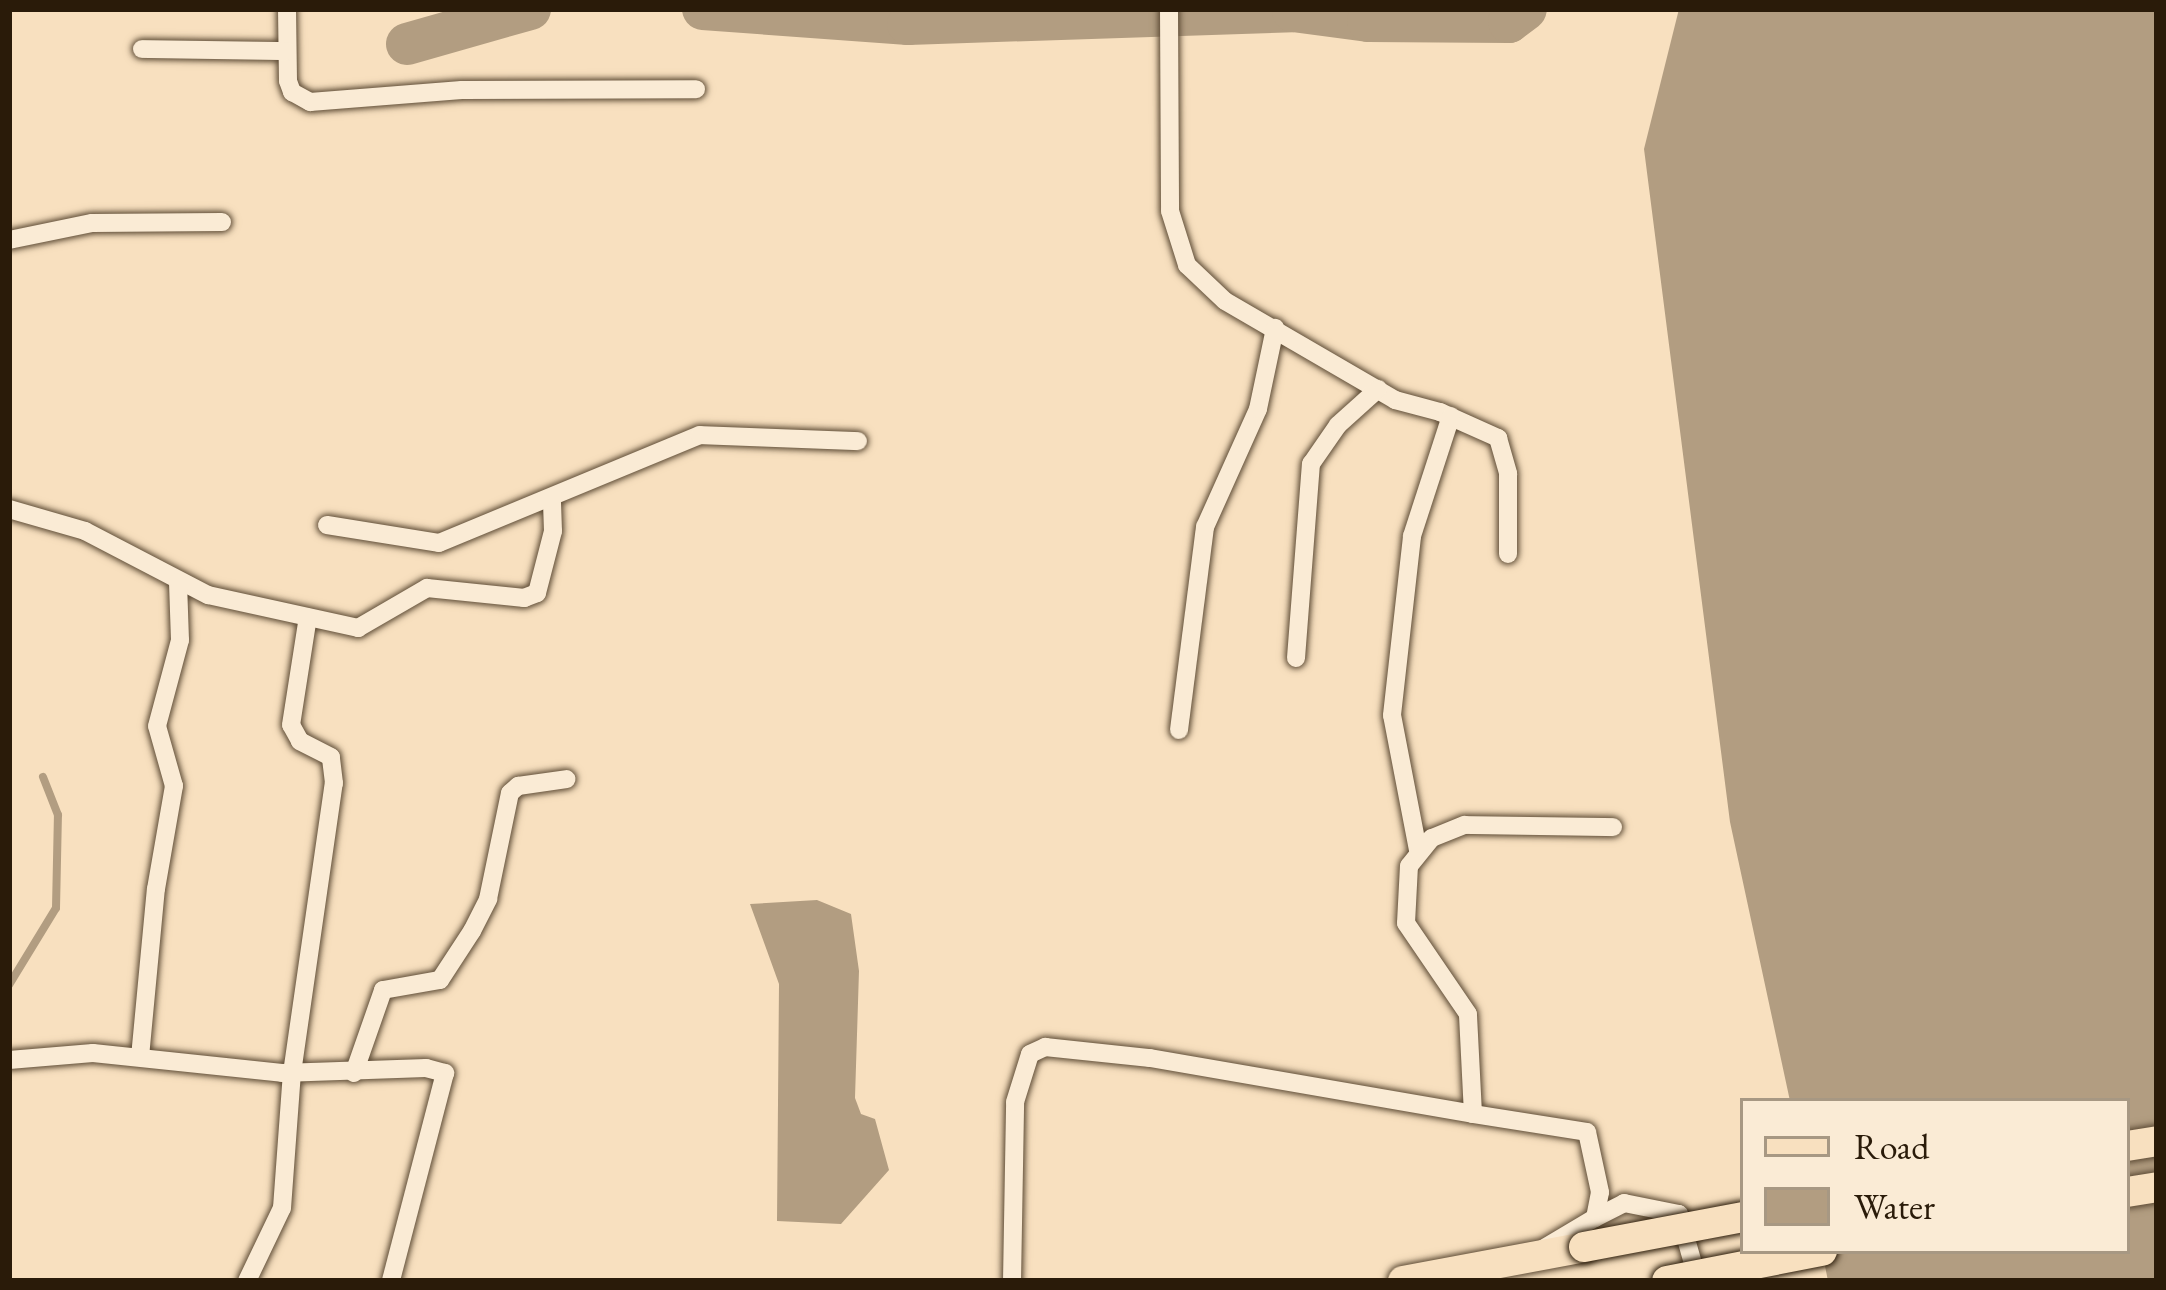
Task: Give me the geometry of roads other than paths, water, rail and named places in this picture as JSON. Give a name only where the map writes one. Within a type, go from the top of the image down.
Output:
[{"type":"main road","points":[[1403,1281],[1532,1256],[1589,1232],[1740,1217]]},
{"type":"main road","points":[[1667,1281],[1806,1254]]},
{"type":"street","points":[[286,9],[292,92],[325,104],[462,90],[696,89]]},
{"type":"street","points":[[1169,9],[1170,211],[1179,248],[1211,290],[1378,389],[1498,438],[1505,452],[1508,554]]},
{"type":"street","points":[[142,49],[286,51]]},
{"type":"street","points":[[9,240],[92,224],[222,222]]},
{"type":"street","points":[[1179,730],[1201,542],[1258,409],[1275,328]]},
{"type":"street","points":[[1296,658],[1311,464],[1338,425],[1378,389]]},
{"type":"street","points":[[1418,850],[1391,715],[1412,536],[1451,416]]},
{"type":"street","points":[[327,525],[439,543],[700,435],[858,441]]},
{"type":"street","points":[[9,509],[85,531],[208,595],[358,628],[428,588],[524,598],[537,592],[553,531],[553,497]]},
{"type":"street","points":[[140,1057],[153,911],[174,786],[157,726],[180,640],[178,582]]},
{"type":"street","points":[[247,1281],[282,1208],[292,1073],[334,783],[331,757],[300,741],[291,725],[308,616]]},
{"type":"street","points":[[354,1072],[383,990],[440,980],[472,931],[488,899],[510,793],[518,786],[568,778]]},
{"type":"street","points":[[1473,1114],[1468,1014],[1406,923],[1408,866],[1432,838],[1466,826],[1613,826]]},
{"type":"street","points":[[1012,1281],[1015,1102],[1030,1054],[1045,1047],[1150,1058],[1587,1132],[1600,1192],[1589,1232]]},
{"type":"street","points":[[9,1060],[93,1053],[292,1073],[436,1068],[445,1073],[392,1281]]},
{"type":"street","points":[[1589,1232],[1624,1203],[1679,1214],[1698,1281]]},
{"type":"water","points":[[1679,9],[2157,9],[2157,1281],[1828,1281],[1823,1254],[2130,1254],[2130,1098],[1789,1098],[1730,822],[1644,149]]},
{"type":"water","points":[[817,900],[851,914],[859,971],[855,1098],[861,1114],[875,1119],[889,1170],[841,1224],[777,1221],[779,984],[750,904]]},
{"type":"waterway","points":[[407,44],[530,9]]},
{"type":"waterway","points":[[703,9],[908,24],[1293,11],[1368,21],[1509,22],[1526,9]]},
{"type":"waterway","points":[[9,985],[56,908],[58,815],[43,777]]}]
